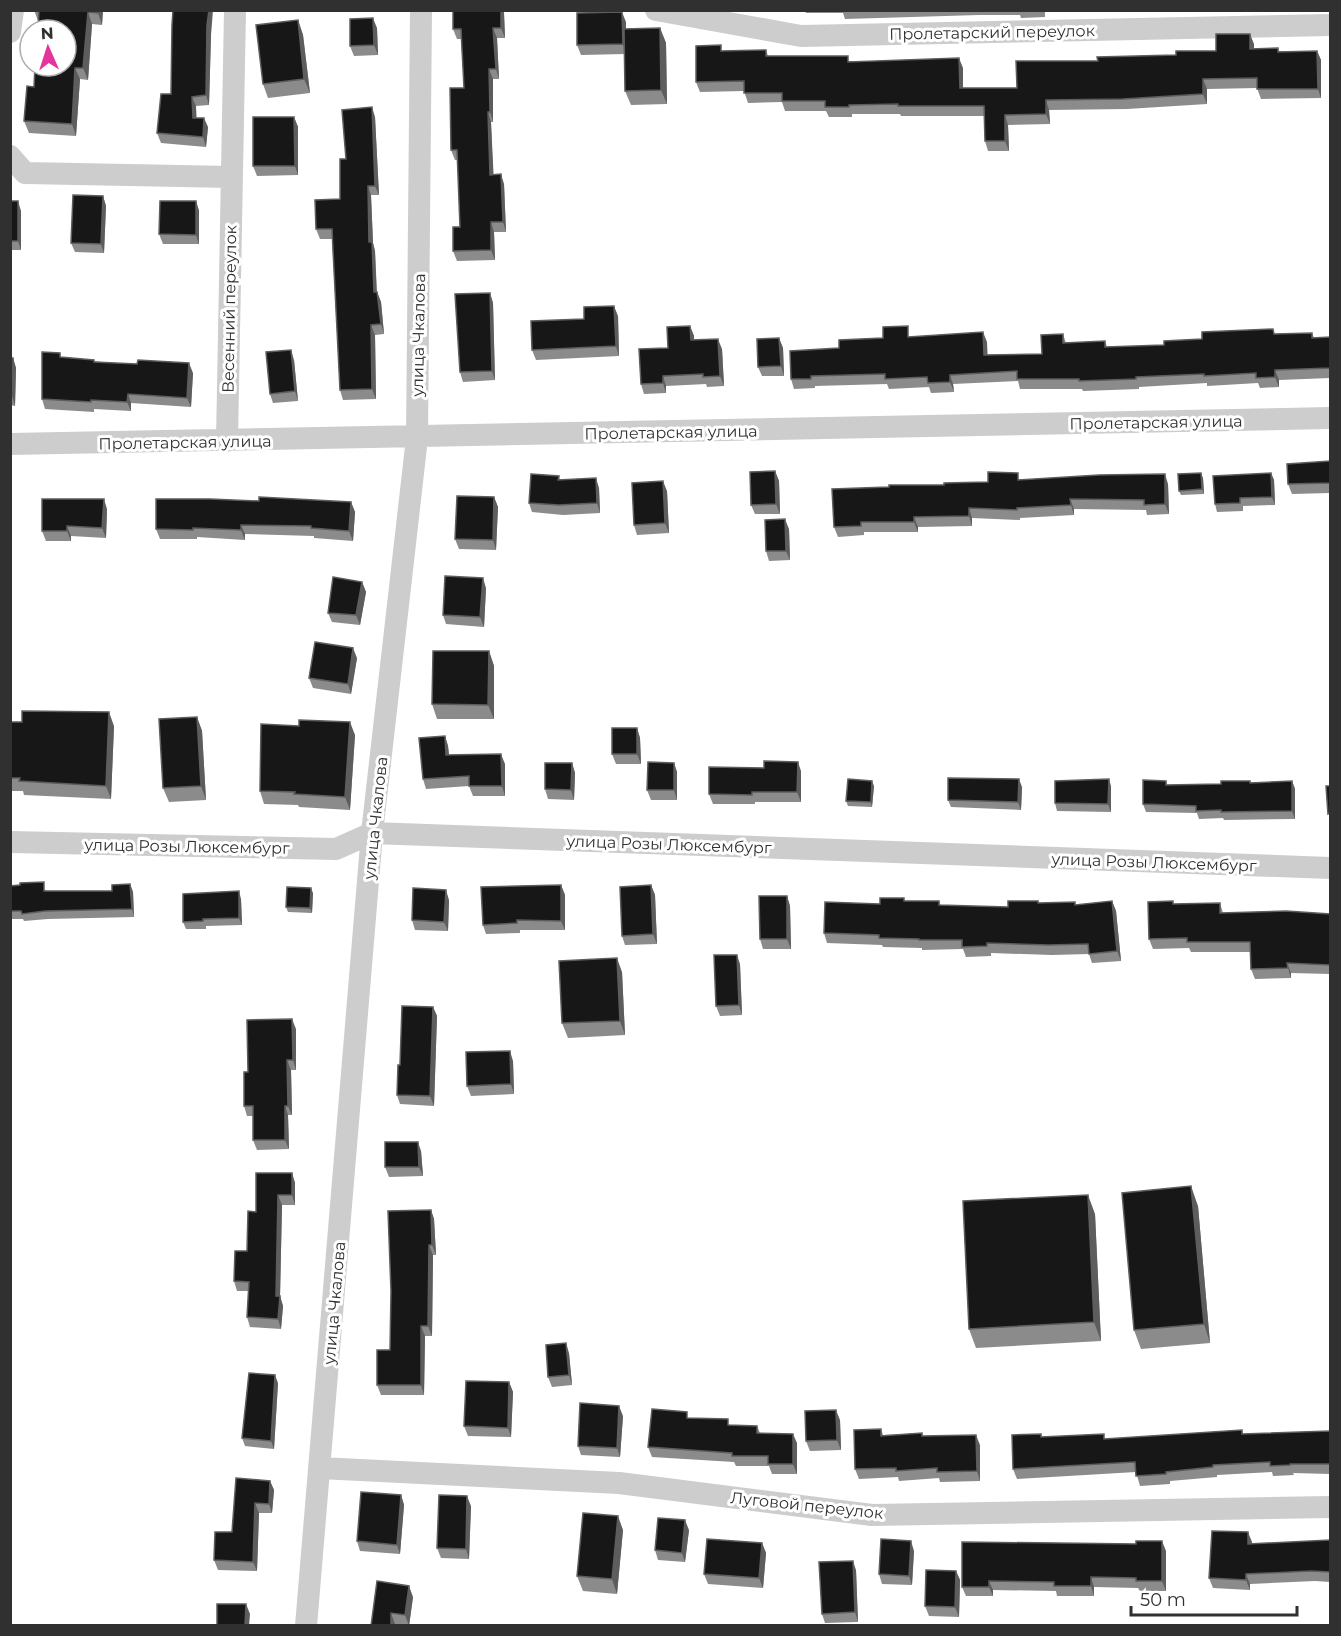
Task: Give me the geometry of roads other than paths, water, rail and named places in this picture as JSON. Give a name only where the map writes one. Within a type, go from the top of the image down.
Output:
[{"type":"street","points":[[10,32],[13,10]]},
{"type":"street","name":"Весенний переулок","points":[[227,441],[235,10]]},
{"type":"street","name":"улица Чкалова","points":[[306,1626],[372,833],[417,438],[421,10]]},
{"type":"street","name":"Пролетарский переулок","points":[[656,10],[801,36],[1330,25]]},
{"type":"street","points":[[10,156],[26,173],[231,177]]},
{"type":"street","name":"Пролетарская улица","points":[[10,444],[417,438],[1330,418]]},
{"type":"street","name":"улица Розы Люксембург","points":[[10,842],[336,849],[372,833],[1330,868]]},
{"type":"street","name":"Луговой переулок","points":[[320,1468],[619,1483],[872,1515],[1330,1507]]}]
